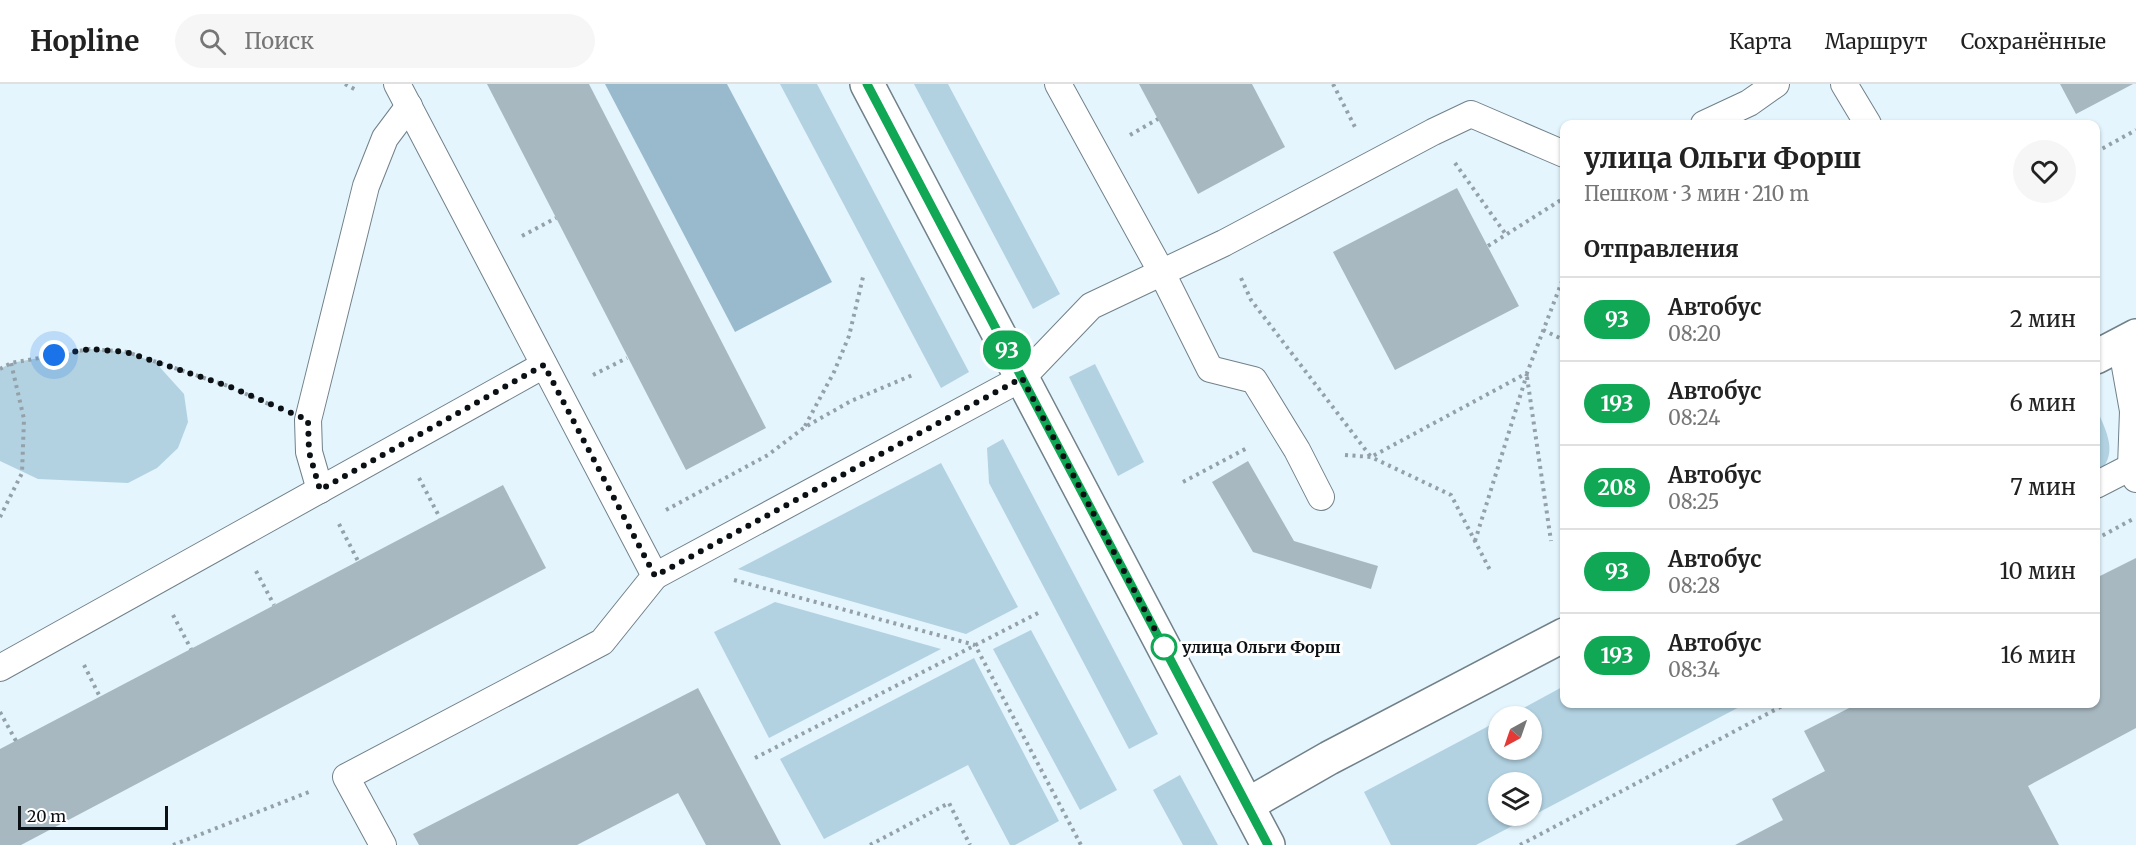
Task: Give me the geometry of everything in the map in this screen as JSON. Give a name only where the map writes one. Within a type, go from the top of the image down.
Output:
[{"type":"street","points":[[867,84],[1268,845]]},
{"type":"street","points":[[1247,805],[1329,758],[1560,637]]},
{"type":"lane","points":[[1058,84],[1162,273],[1210,369],[1254,380],[1321,497]]},
{"type":"lane","points":[[1713,120],[1749,103],[1776,84]]},
{"type":"lane","points":[[1844,84],[1866,120]]},
{"type":"lane","points":[[403,95],[630,529],[666,570]]},
{"type":"lane","points":[[320,490],[309,452],[308,420],[366,186],[403,95]]},
{"type":"lane","points":[[383,845],[346,777],[602,642],[666,570],[1022,378],[1091,306],[1224,243],[1471,114],[1560,152]]},
{"type":"lane","points":[[2100,485],[2134,473],[2133,411],[2118,346]]},
{"type":"lane","points":[[0,668],[544,365]]},
{"type":"path","points":[[1333,84],[1374,163]]},
{"type":"path","points":[[2100,150],[2136,130]]},
{"type":"path","points":[[1433,132],[1507,236]]},
{"type":"path","points":[[1488,246],[1560,201]]},
{"type":"path","points":[[1224,243],[1251,300],[1371,458],[1451,495],[1491,572]]},
{"type":"path","points":[[805,427],[834,372],[849,336],[863,277]]},
{"type":"path","points":[[1476,542],[1527,373],[1560,286]]},
{"type":"path","points":[[1543,330],[1560,338]]},
{"type":"path","points":[[0,369],[11,363],[90,349],[126,352],[228,386],[308,420]]},
{"type":"path","points":[[0,517],[22,473],[24,419],[11,363]]},
{"type":"path","points":[[1371,458],[1527,373]]},
{"type":"path","points":[[1527,373],[1551,542]]},
{"type":"path","points":[[630,529],[768,455],[805,427],[851,401],[915,374]]},
{"type":"path","points":[[1183,482],[1284,429]]},
{"type":"path","points":[[2100,537],[2136,518]]},
{"type":"path","points":[[666,570],[975,645],[1081,845]]},
{"type":"path","points":[[755,758],[1040,612]]},
{"type":"path","points":[[1520,845],[1778,708]]},
{"type":"path","points":[[0,712],[16,741]]},
{"type":"path","points":[[173,845],[346,777]]},
{"type":"path","points":[[870,845],[949,803],[970,845]]},
{"type":"shaded area","points":[[605,84],[727,84],[832,282],[735,332]]},
{"type":"shaded area","points":[[780,84],[817,84],[969,372],[941,388]]},
{"type":"shaded area","points":[[914,84],[948,84],[1060,294],[1033,309]]},
{"type":"shaded area","points":[[90,349],[127,352],[156,363],[184,394],[188,422],[178,448],[157,468],[128,483],[38,479],[0,461],[0,369],[11,363]]},
{"type":"shaded area","points":[[1095,364],[1144,462],[1118,476],[1069,377]]},
{"type":"shaded area","points":[[2100,417],[2110,449],[2100,470]]},
{"type":"shaded area","points":[[1003,439],[1158,734],[1129,749],[989,483],[987,448]]},
{"type":"shaded area","points":[[941,463],[1018,607],[966,634],[738,569]]},
{"type":"shaded area","points":[[775,602],[941,649],[769,738],[714,632]]},
{"type":"shaded area","points":[[1031,630],[1117,790],[1080,810],[993,649]]},
{"type":"shaded area","points":[[974,658],[1059,821],[1015,845],[1010,845],[968,765],[824,839],[780,759]]},
{"type":"shaded area","points":[[1560,688],[1560,708],[1737,708],[1542,811],[1542,772],[1488,772],[1488,826],[1512,826],[1476,845],[1391,845],[1364,792],[1488,726],[1488,760],[1542,760],[1542,706],[1527,706]]},
{"type":"shaded area","points":[[1180,775],[1218,845],[1183,845],[1153,790]]},
{"type":"building","points":[[487,84],[589,84],[766,428],[686,470]]},
{"type":"building","points":[[1139,84],[1252,84],[1285,147],[1198,194]]},
{"type":"building","points":[[2060,84],[2133,84],[2076,114]]},
{"type":"building","points":[[1457,188],[1519,306],[1395,370],[1333,252]]},
{"type":"building","points":[[1248,461],[1294,541],[1378,566],[1371,589],[1253,552],[1212,482]]},
{"type":"building","points":[[503,485],[546,568],[21,845],[0,845],[0,749]]},
{"type":"building","points":[[2136,558],[2136,728],[2028,786],[2059,845],[1735,845],[1783,820],[1772,799],[1825,771],[1804,731],[1849,708],[2100,708],[2100,576]]},
{"type":"building","points":[[698,688],[781,845],[706,845],[678,793],[577,845],[419,845],[413,834]]},
{"type":"bus line","name":"93","points":[[867,84],[1268,845]]},
{"type":"place","name":"улица Ольги Форш","points":[[1164,647]]},
{"type":"route","points":[[54,355],[90,349],[126,352],[228,386],[308,420],[309,452],[320,490],[544,365],[655,576],[1022,378],[1164,647]]}]
